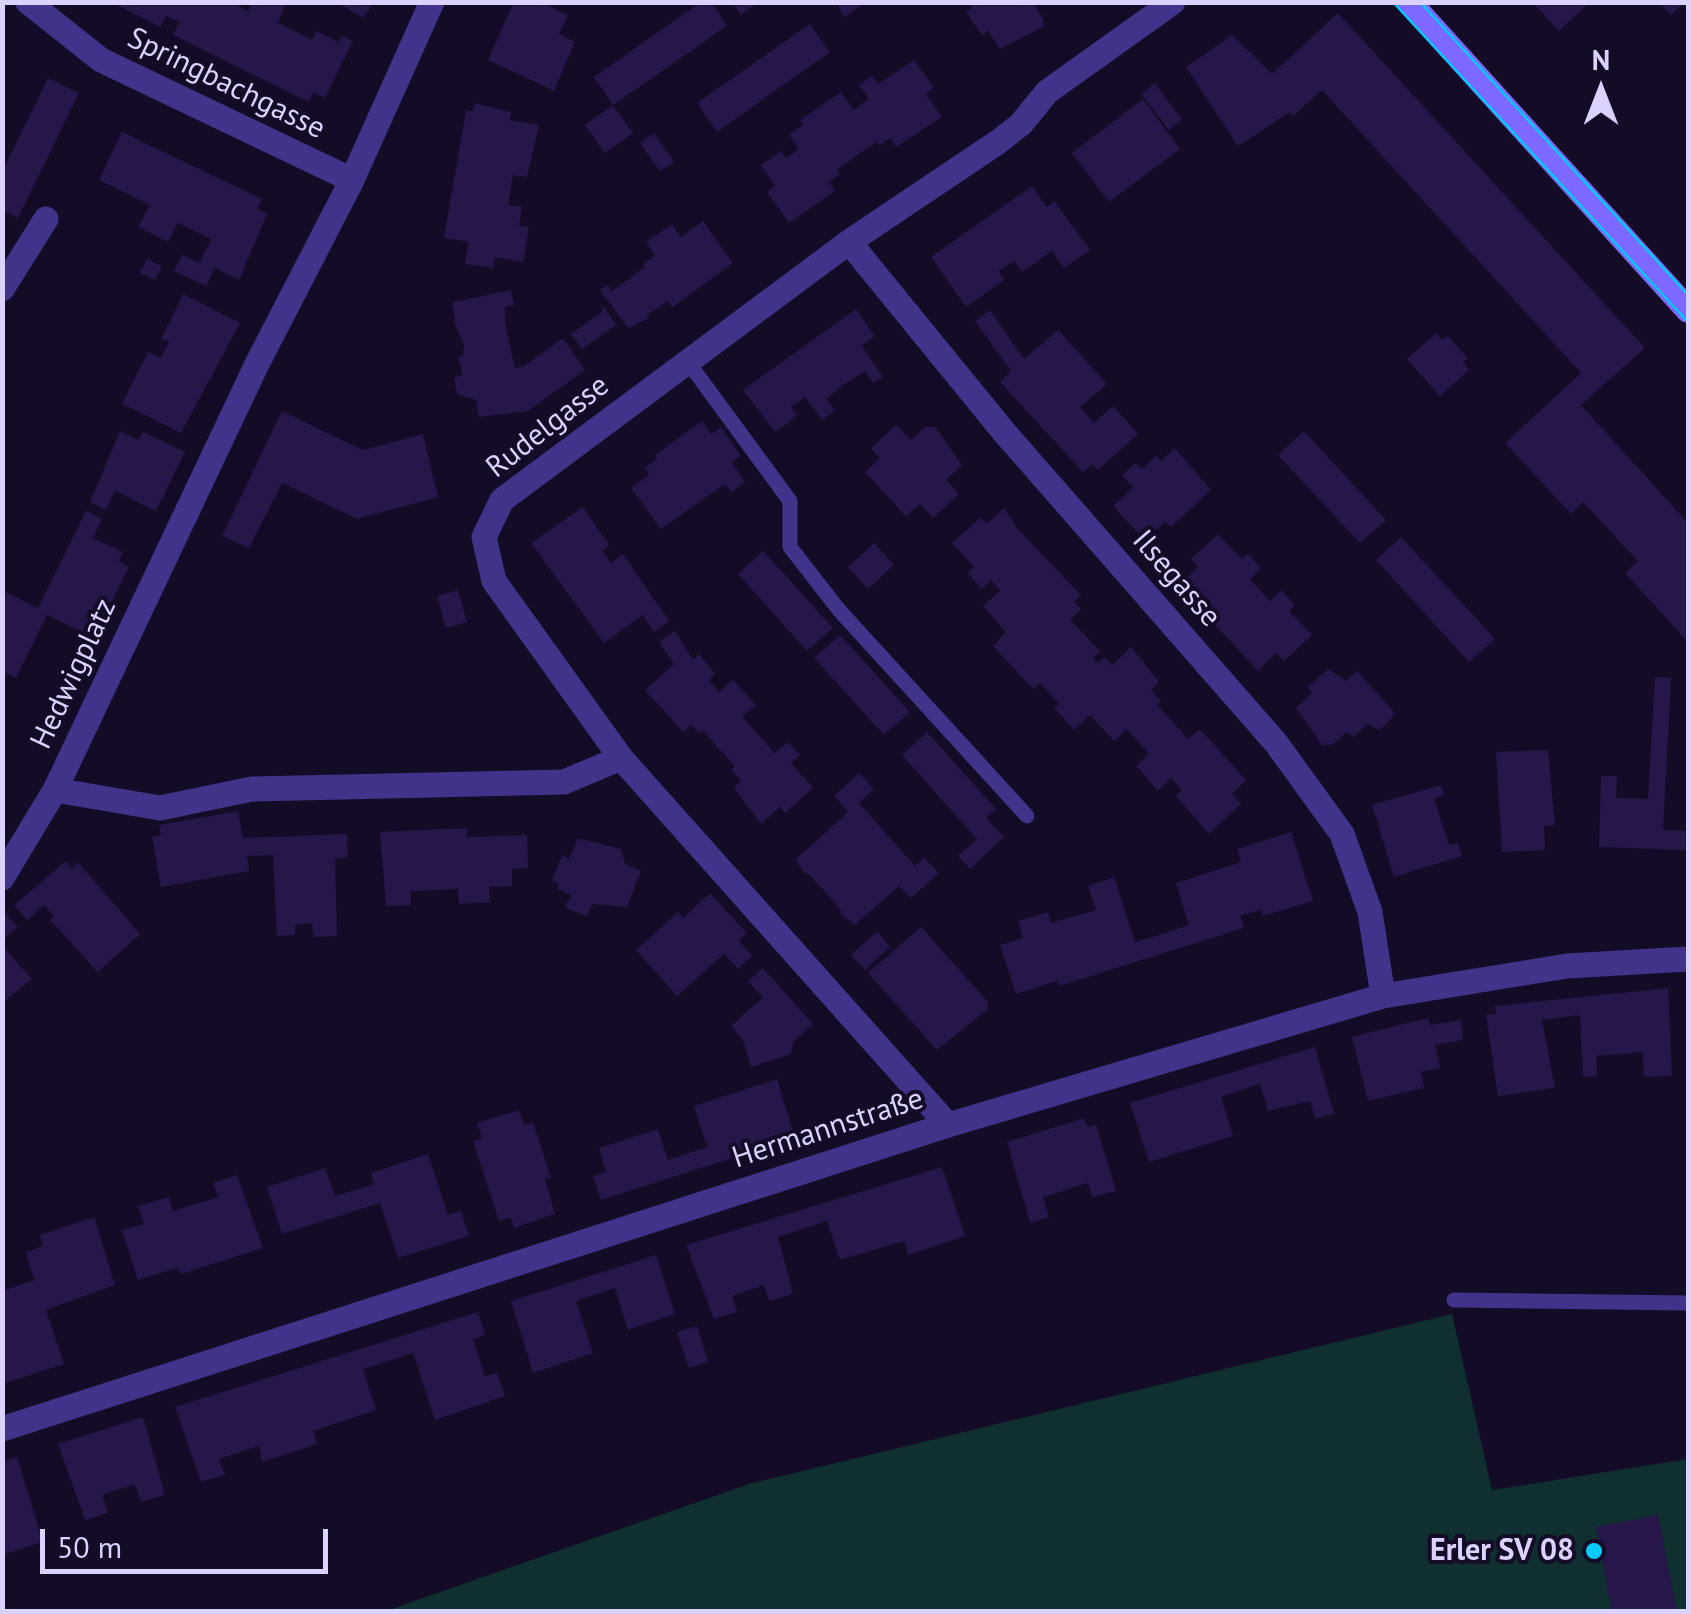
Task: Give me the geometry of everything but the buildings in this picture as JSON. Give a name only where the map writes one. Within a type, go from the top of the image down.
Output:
[{"type":"main road","points":[[1409,2],[1688,310]]},
{"type":"street","name":"Springbachgasse","points":[[28,2],[101,60],[352,180]]},
{"type":"street","name":"Hedwigplatz","points":[[432,2],[352,180],[257,364],[55,790],[160,808],[252,789],[564,782],[621,758]]},
{"type":"street","name":"Rudelgasse","points":[[948,1125],[621,758],[494,581],[484,537],[502,500],[849,242],[998,142],[1021,124],[1047,92],[1172,2]]},
{"type":"street","points":[[2,289],[46,219]]},
{"type":"street","name":"Ilsegasse","points":[[849,242],[1004,432],[1276,743],[1342,834],[1370,912],[1383,996]]},
{"type":"street","points":[[2,878],[55,790]]},
{"type":"street","name":"Hermannstraße","points":[[2,1429],[948,1125],[1383,996],[1567,966],[1688,959]]},
{"type":"lane","points":[[688,362],[790,501],[790,547],[840,610],[1027,816]]},
{"type":"lane","points":[[1454,1300],[1688,1304]]},
{"type":"green space","points":[[1452,1314],[1492,1490],[1688,1459],[1688,1611],[383,1612],[749,1484]]},
{"type":"tram line","points":[[1393,2],[1688,322]]},
{"type":"tram line","points":[[1420,2],[1688,295]]},
{"type":"place","name":"Erler SV 08","points":[[1594,1551]]}]
